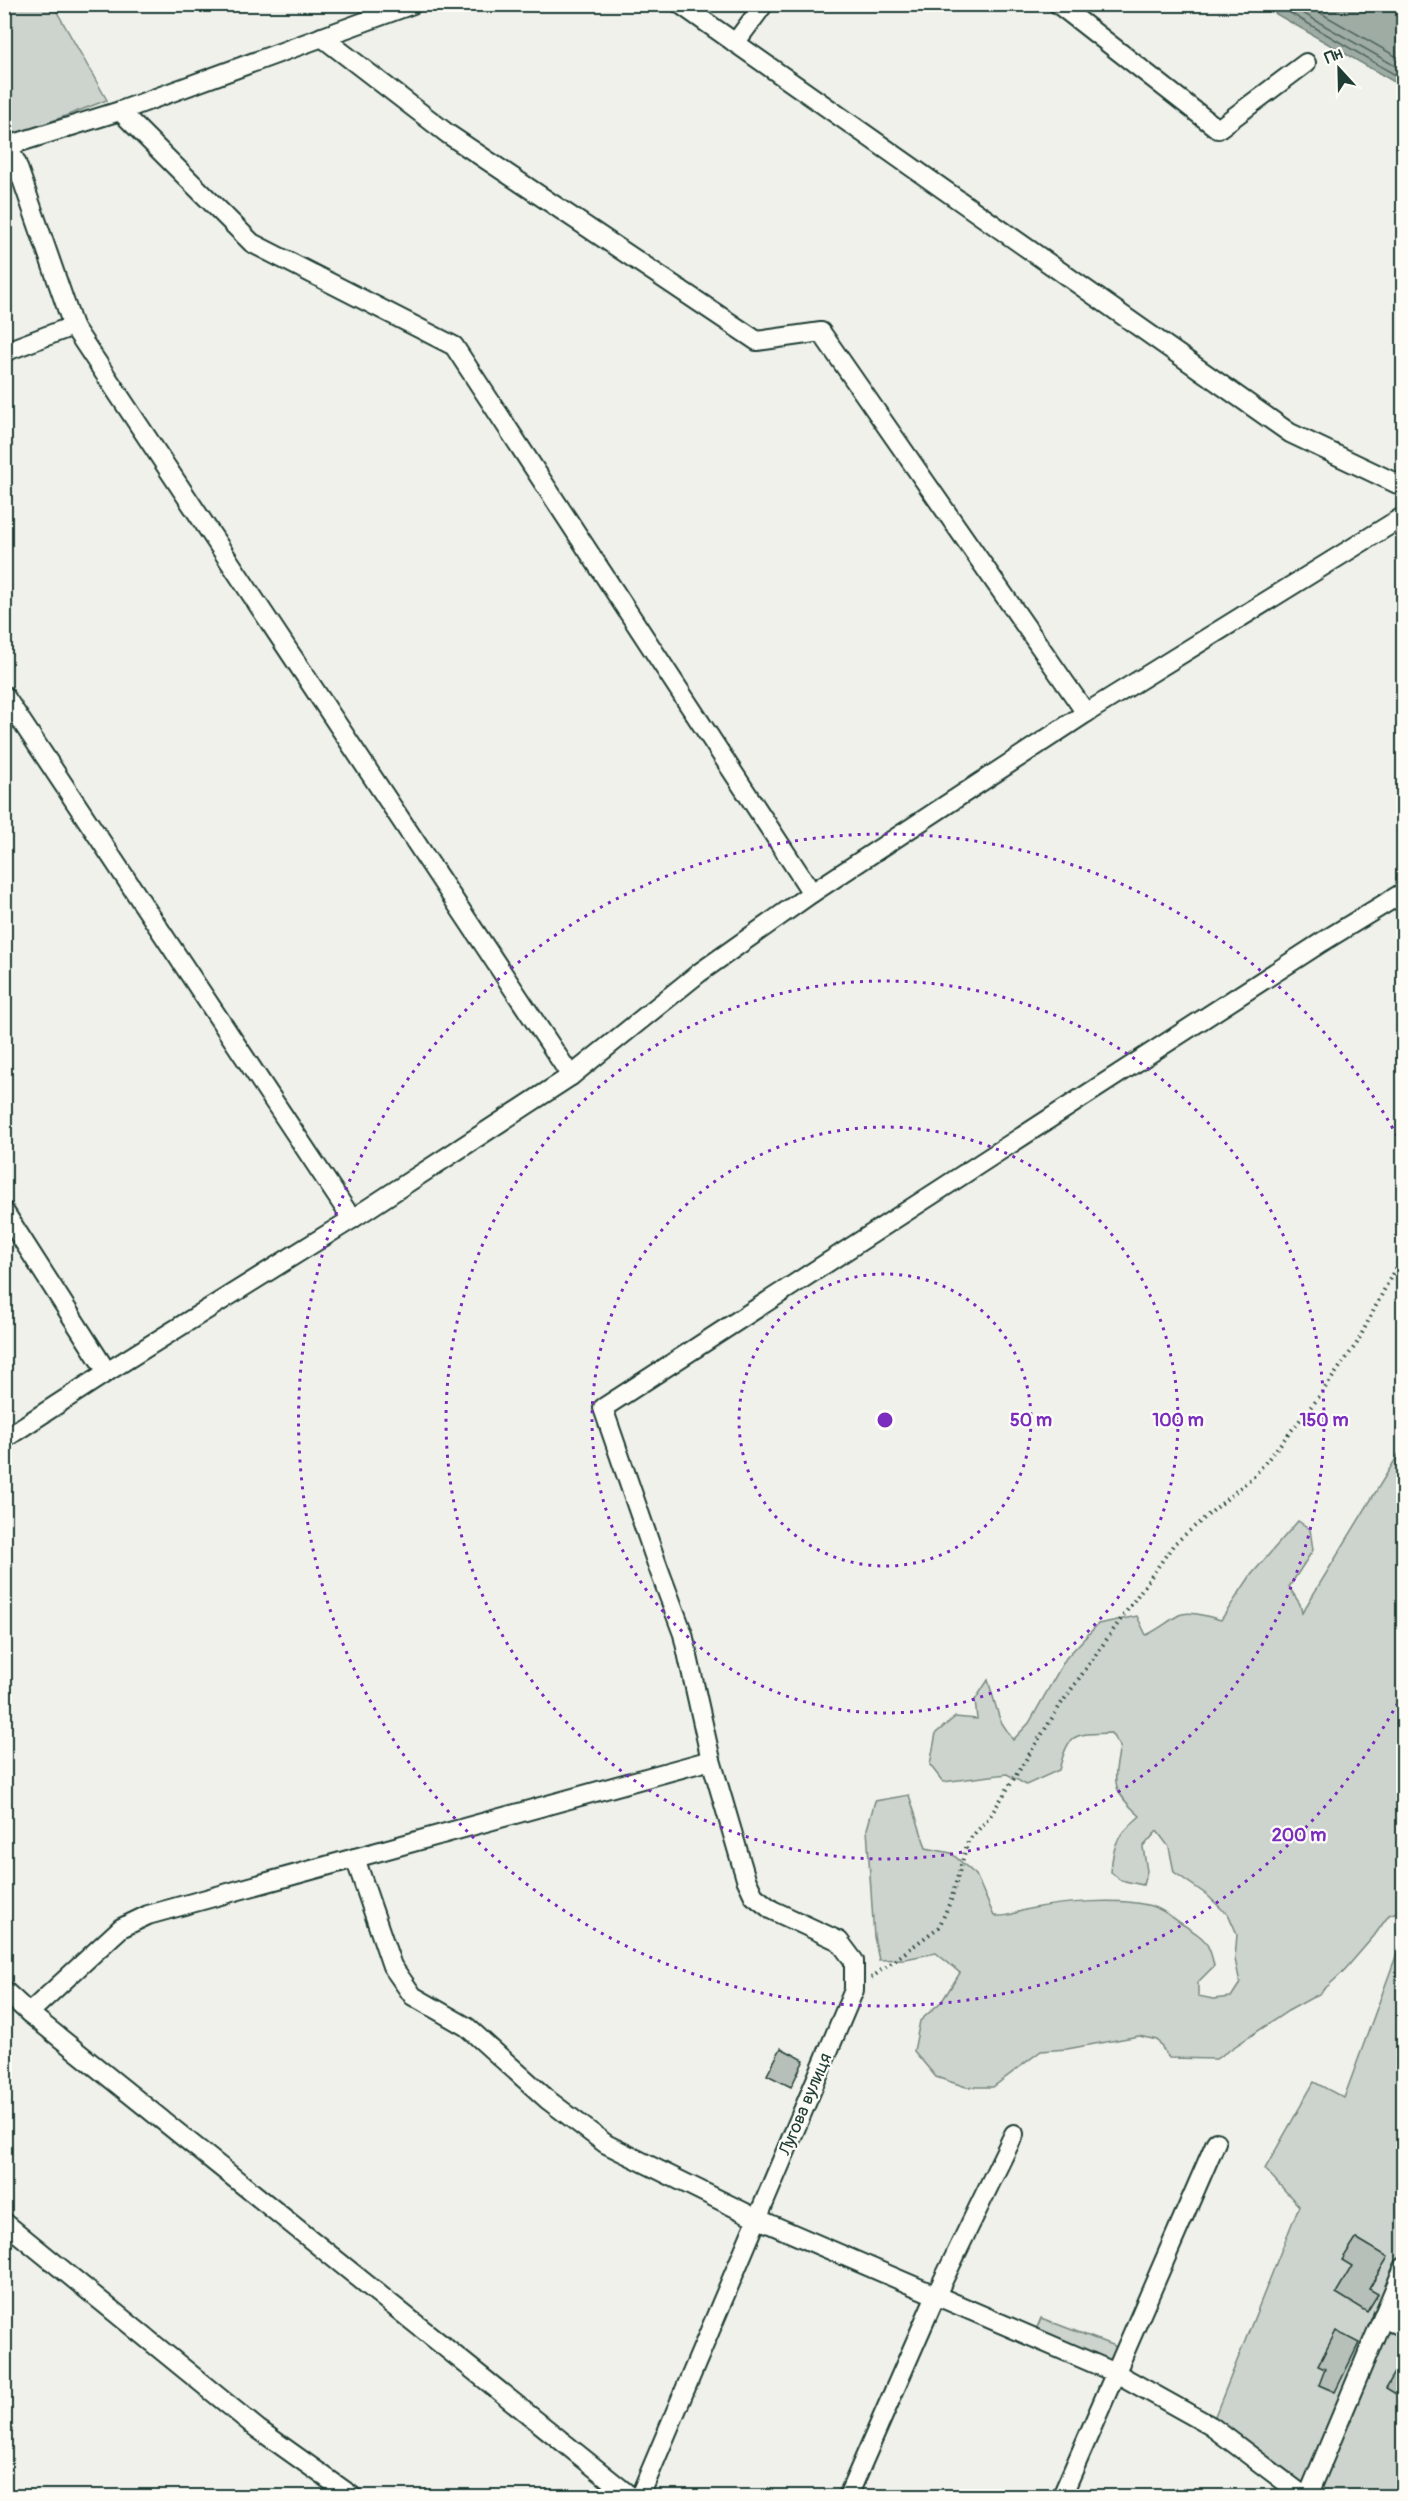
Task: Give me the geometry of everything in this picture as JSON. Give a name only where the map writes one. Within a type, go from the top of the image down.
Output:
[{"type":"street","points":[[413,4],[120,111],[6,147],[16,162],[73,326],[571,1076]]},
{"type":"street","points":[[680,4],[1290,433],[1404,487]]},
{"type":"street","points":[[735,43],[764,4]]},
{"type":"street","points":[[1058,4],[1218,129],[1306,63]]},
{"type":"street","points":[[322,37],[448,134],[757,341],[821,332],[1086,713]]},
{"type":"street","points":[[120,111],[252,243],[454,346],[812,893]]},
{"type":"street","points":[[4,352],[73,326]]},
{"type":"street","points":[[4,1440],[107,1372],[352,1219],[571,1076],[699,973],[812,893],[1086,713],[1404,516]]},
{"type":"street","points":[[4,695],[352,1219]]},
{"type":"street","points":[[854,1990],[854,1961],[839,1941],[772,1910],[754,1896],[746,1878],[711,1760],[683,1634],[603,1408],[1312,949],[1404,892]]},
{"type":"street","points":[[4,1211],[107,1372]]},
{"type":"street","points":[[29,2013],[121,1928],[148,1915],[711,1760]]},
{"type":"street","points":[[355,1858],[392,1966],[413,1996],[467,2027],[548,2100],[606,2144],[756,2218],[1116,2373],[1211,2426],[1306,2496],[1404,2267]]},
{"type":"street","points":[[4,1990],[29,2013],[630,2496]]},
{"type":"street","name":"Лугова вулиця","points":[[640,2496],[854,1990]]},
{"type":"street","points":[[848,2496],[936,2295],[1014,2134]]},
{"type":"street","points":[[1062,2496],[1216,2142]]},
{"type":"street","points":[[4,2222],[258,2429],[352,2496]]},
{"type":"street","points":[[1383,2316],[1404,2328]]},
{"type":"path","points":[[854,1990],[939,1927],[951,1900],[968,1841],[989,1818],[1061,1704],[1174,1544],[1255,1475],[1318,1398],[1357,1343],[1404,1251]]},
{"type":"shaded area","points":[[5,5],[53,5],[107,100],[5,139]]},
{"type":"shaded area","points":[[1403,1447],[1403,1910],[1389,1915],[1342,1973],[1319,1994],[1288,2011],[1216,2059],[1169,2058],[1157,2040],[1139,2036],[1067,2049],[1041,2051],[993,2087],[966,2087],[936,2077],[914,2051],[920,2021],[942,2001],[960,1973],[936,1953],[905,1959],[879,1960],[874,1937],[867,1829],[875,1801],[909,1795],[926,1848],[951,1853],[976,1875],[994,1916],[1009,1915],[1042,1906],[1092,1902],[1126,1902],[1154,1907],[1195,1932],[1210,1950],[1214,1966],[1198,1982],[1198,1996],[1213,1999],[1231,1997],[1240,1983],[1235,1959],[1237,1934],[1229,1916],[1207,1895],[1174,1872],[1169,1847],[1157,1831],[1143,1847],[1147,1871],[1143,1885],[1120,1880],[1111,1872],[1113,1853],[1118,1840],[1140,1816],[1124,1799],[1116,1785],[1120,1747],[1111,1733],[1080,1735],[1074,1738],[1066,1748],[1059,1770],[1026,1785],[1007,1774],[943,1782],[930,1765],[936,1733],[955,1717],[977,1719],[975,1700],[988,1680],[1000,1720],[1013,1740],[1029,1723],[1066,1658],[1098,1624],[1137,1616],[1146,1635],[1179,1615],[1189,1613],[1221,1620],[1251,1575],[1298,1521],[1310,1529],[1313,1550],[1289,1587],[1300,1604],[1302,1613]]},
{"type":"shaded area","points":[[1403,1937],[1403,2496],[1304,2496],[1211,2426],[1299,2206],[1265,2169],[1314,2082],[1344,2098]]},
{"type":"shaded area","points":[[1041,2318],[1117,2347],[1105,2376],[1030,2344]]},
{"type":"water","points":[[1267,5],[1403,5],[1403,87],[1276,14]]},
{"type":"building","points":[[781,2048],[804,2060],[791,2087],[767,2075]]},
{"type":"building","points":[[1356,2238],[1388,2257],[1369,2289],[1378,2294],[1367,2312],[1336,2293],[1352,2266],[1342,2260]]},
{"type":"building","points":[[1336,2331],[1359,2343],[1335,2392],[1319,2385],[1325,2369],[1318,2366]]},
{"type":"building","points":[[1404,2357],[1404,2399],[1386,2388]]}]
